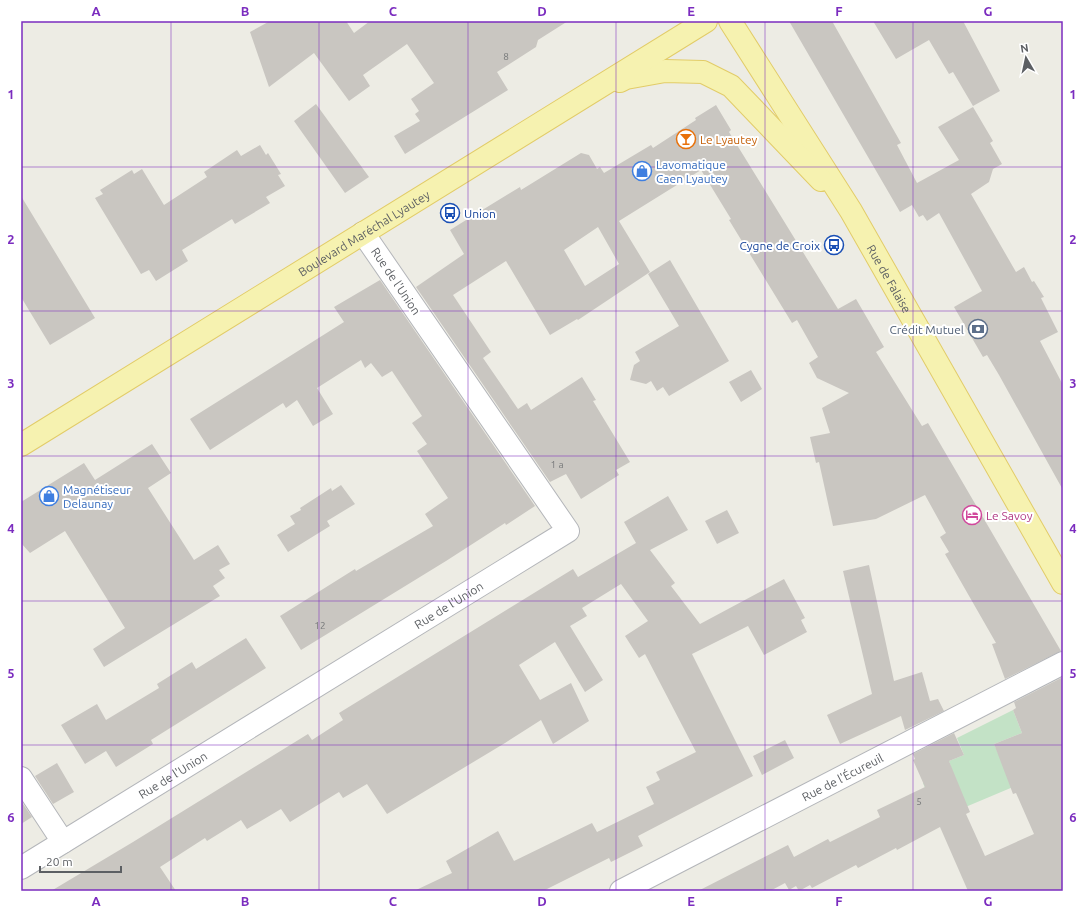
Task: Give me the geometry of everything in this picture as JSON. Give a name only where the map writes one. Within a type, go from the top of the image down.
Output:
[{"type":"main road","name":"Boulevard Maréchal Lyautey","points":[[21,445],[706,21]]},
{"type":"main road","name":"Rue de Falaise","points":[[730,21],[851,211],[1063,583]]},
{"type":"main road","points":[[580,99],[626,78],[665,71],[703,72],[731,86],[851,211]]},
{"type":"street","name":"Rue de l'Union","points":[[21,868],[568,531],[363,233]]},
{"type":"street","name":"Rue de l'Écureuil","points":[[622,891],[1063,663]]},
{"type":"street","points":[[21,778],[63,842]]},
{"type":"green space","points":[[1013,710],[1022,733],[994,744],[1013,787],[937,819],[923,783],[952,770],[949,761],[964,755],[957,738]]},
{"type":"building","points":[[270,21],[346,21],[354,33],[370,21],[568,21],[538,40],[536,47],[497,72],[508,90],[405,154],[394,136],[420,121],[415,114],[419,111],[411,99],[434,83],[407,44],[363,75],[370,86],[349,101],[314,53],[269,87],[250,32]]},
{"type":"building","points":[[789,21],[832,21],[901,143],[897,145],[917,183],[959,160],[938,127],[973,107],[993,141],[990,143],[1002,164],[993,169],[989,182],[971,194],[1016,272],[1024,267],[1032,282],[1034,281],[1044,297],[1041,298],[1058,332],[1040,341],[1063,385],[1063,490],[999,375],[987,355],[983,357],[954,307],[982,291],[939,213],[927,221],[923,215],[919,217],[912,205],[900,212]]},
{"type":"building","points":[[873,21],[963,21],[1000,91],[973,106],[953,72],[949,74],[929,40],[896,59]]},
{"type":"building","points":[[316,104],[369,177],[345,193],[294,121]]},
{"type":"building","points":[[716,105],[731,130],[729,132],[838,309],[856,299],[884,347],[876,352],[922,426],[928,423],[1061,651],[1005,679],[992,644],[996,643],[945,554],[949,552],[940,537],[946,533],[925,495],[876,519],[833,526],[819,462],[816,463],[810,437],[830,433],[822,408],[849,393],[817,378],[809,363],[818,357],[797,320],[792,323],[729,220],[731,219],[701,170],[619,221],[650,272],[578,320],[577,319],[550,335],[506,261],[453,295],[491,352],[483,358],[518,409],[527,403],[531,410],[582,377],[596,400],[593,401],[630,462],[616,470],[619,475],[581,499],[566,474],[550,482],[416,287],[464,254],[450,230],[520,187],[521,190],[581,153],[589,155],[597,169],[600,167],[604,173],[651,145],[653,148],[696,120],[695,118]],"holes":[[[598,227],[619,264],[585,286],[564,250]]]},
{"type":"building","points":[[260,145],[266,155],[268,153],[281,174],[278,175],[285,186],[266,197],[270,203],[235,224],[232,219],[182,250],[188,261],[156,281],[149,270],[141,274],[95,198],[103,194],[100,190],[132,170],[134,174],[142,169],[164,205],[207,177],[204,172],[237,150],[241,156]]},
{"type":"building","points":[[21,196],[95,318],[50,345],[21,297]]},
{"type":"building","points":[[670,260],[729,361],[669,396],[663,387],[657,391],[651,381],[646,384],[630,380],[634,365],[640,361],[635,352],[679,326],[648,274]]},
{"type":"building","points":[[380,280],[535,506],[506,525],[505,523],[301,650],[280,616],[355,569],[356,571],[433,526],[425,514],[448,498],[417,451],[427,444],[412,423],[422,416],[392,371],[382,377],[371,363],[365,368],[361,360],[317,388],[333,414],[313,426],[297,400],[286,408],[283,403],[210,450],[190,419],[344,322],[334,307]]},
{"type":"building","points":[[751,370],[762,389],[741,402],[729,382]]},
{"type":"building","points":[[152,444],[171,473],[148,488],[194,560],[218,545],[230,564],[219,570],[225,578],[213,586],[220,596],[104,667],[93,649],[125,628],[65,531],[30,553],[21,543],[21,502],[84,463],[95,480]]},
{"type":"building","points":[[341,485],[355,504],[327,521],[330,526],[288,552],[277,535],[295,524],[290,516],[301,510],[300,508],[331,488],[332,491]]},
{"type":"building","points":[[668,496],[688,530],[650,550],[675,583],[671,586],[700,624],[784,579],[805,618],[801,620],[807,632],[764,655],[748,626],[692,654],[753,776],[638,836],[643,846],[611,862],[609,858],[543,891],[414,891],[452,873],[446,861],[498,831],[514,861],[592,823],[597,832],[654,804],[646,787],[660,780],[656,772],[696,752],[645,654],[639,658],[625,636],[648,621],[621,584],[582,608],[587,616],[570,626],[603,680],[585,692],[555,642],[519,665],[540,700],[571,683],[589,721],[553,744],[541,720],[387,814],[367,784],[343,798],[339,792],[290,822],[281,809],[247,829],[241,820],[207,841],[205,838],[160,867],[176,891],[51,891],[308,734],[312,740],[343,720],[339,713],[573,569],[578,577],[636,543],[624,522]]},
{"type":"building","points":[[727,510],[739,533],[717,544],[705,521]]},
{"type":"building","points":[[869,565],[894,681],[922,672],[930,701],[938,699],[944,711],[905,730],[901,716],[840,744],[827,715],[872,694],[843,571]]},
{"type":"building","points":[[246,638],[266,668],[151,740],[153,744],[116,767],[106,751],[85,764],[61,725],[97,704],[106,720],[159,688],[157,684],[192,662],[196,669]]},
{"type":"building","points":[[1063,677],[1063,891],[968,891],[940,827],[897,850],[896,848],[858,868],[856,865],[812,888],[810,885],[799,891],[796,886],[789,890],[785,883],[770,891],[698,891],[788,845],[794,857],[828,839],[830,842],[880,817],[877,810],[925,787],[913,760],[915,759],[913,754],[954,733],[964,755],[949,761],[970,812],[966,814],[985,856],[1034,834],[1016,793],[1013,794],[994,744],[1022,733],[1013,710],[1016,708],[1014,702]]},
{"type":"building","points":[[785,740],[794,758],[762,775],[753,756]]},
{"type":"building","points":[[57,763],[74,792],[53,804],[35,776]]},
{"type":"building","points":[[21,801],[32,817],[21,824]]},
{"type":"place","name":"Le Lyautey","points":[[686,139]]},
{"type":"place","name":"Lavomatique Caen Lyautey","points":[[642,171]]},
{"type":"place","name":"Union","points":[[450,213]]},
{"type":"place","name":"Cygne de Croix","points":[[834,245]]},
{"type":"place","name":"Crédit Mutuel","points":[[978,329]]},
{"type":"place","name":"Magnétiseur Delaunay","points":[[49,496]]},
{"type":"place","name":"Le Savoy","points":[[972,515]]}]
